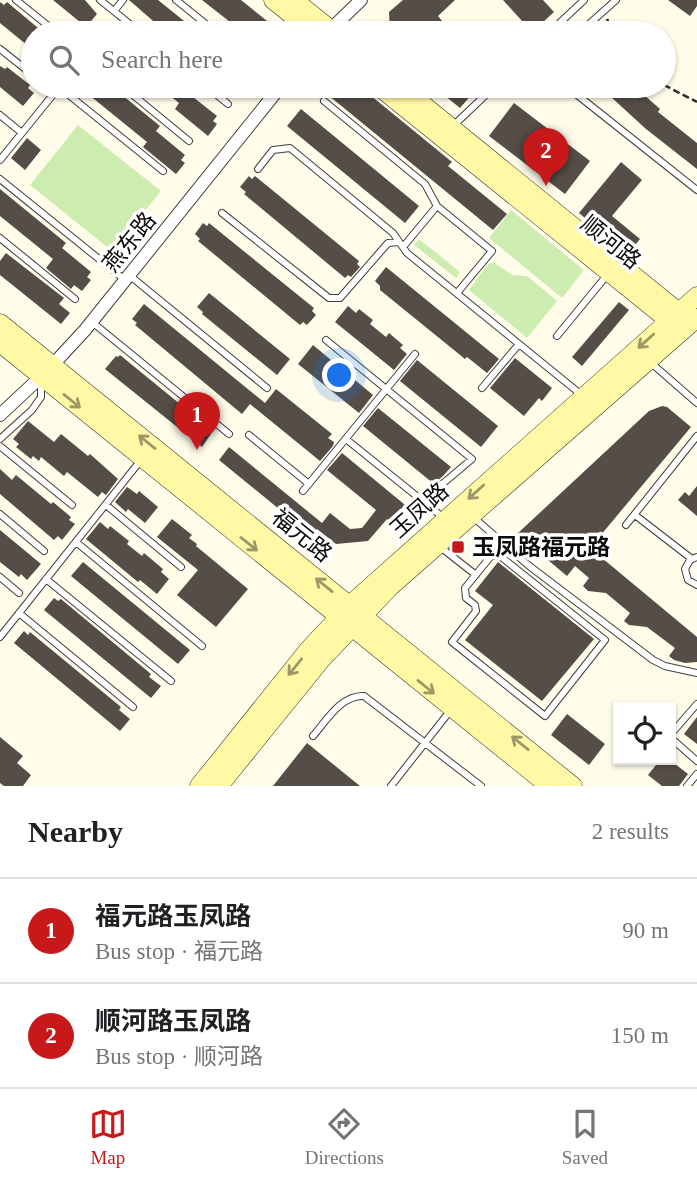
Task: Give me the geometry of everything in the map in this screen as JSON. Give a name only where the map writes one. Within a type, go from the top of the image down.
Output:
[{"type":"street","points":[[273,0],[308,21]]},
{"type":"street","points":[[295,0],[316,21]]},
{"type":"street","points":[[339,21],[361,0]]},
{"type":"street","name":"燕东路","points":[[0,415],[47,371],[92,321],[271,98]]},
{"type":"street","name":"顺河路","points":[[393,98],[609,272],[684,321]]},
{"type":"street","name":"顺河路","points":[[415,98],[684,321]]},
{"type":"street","name":"玉凤路","points":[[199,786],[310,649],[438,545],[648,361],[684,321],[697,296]]},
{"type":"street","name":"玉凤路","points":[[219,786],[321,660],[351,616],[445,519],[584,397],[684,321]]},
{"type":"street","name":"福元路","points":[[0,323],[47,371],[143,458],[573,786]]},
{"type":"street","name":"福元路","points":[[0,343],[47,371],[351,616],[453,708],[549,786]]},
{"type":"lane","points":[[16,0],[42,21]]},
{"type":"lane","points":[[100,0],[126,21]]},
{"type":"lane","points":[[114,11],[123,0]]},
{"type":"lane","points":[[176,0],[202,21]]},
{"type":"lane","points":[[562,21],[584,0]]},
{"type":"lane","points":[[592,21],[616,0]]},
{"type":"lane","points":[[0,49],[21,66]]},
{"type":"lane","points":[[0,160],[50,98]]},
{"type":"lane","points":[[71,98],[163,171]]},
{"type":"lane","points":[[137,98],[190,141]]},
{"type":"lane","points":[[221,98],[228,104]]},
{"type":"lane","points":[[451,127],[482,98]]},
{"type":"lane","points":[[581,98],[697,190]]},
{"type":"lane","points":[[324,101],[425,184],[437,206],[492,251],[457,293]]},
{"type":"lane","points":[[0,115],[22,133]]},
{"type":"lane","points":[[258,169],[273,150],[290,148],[393,233],[401,244],[457,293],[584,397]]},
{"type":"lane","points":[[0,179],[267,388]]},
{"type":"lane","points":[[401,244],[437,206]]},
{"type":"lane","points":[[222,213],[329,298],[340,298],[388,243],[401,244]]},
{"type":"lane","points":[[0,238],[75,299]]},
{"type":"lane","points":[[557,336],[609,272]]},
{"type":"lane","points":[[92,321],[229,434]]},
{"type":"lane","points":[[326,340],[472,459],[422,501]]},
{"type":"lane","points":[[482,388],[519,344]]},
{"type":"lane","points":[[303,491],[415,354]]},
{"type":"lane","points":[[648,361],[697,403]]},
{"type":"lane","points":[[0,439],[32,410],[41,397],[47,371]]},
{"type":"lane","points":[[248,435],[309,484]]},
{"type":"lane","points":[[626,525],[697,436]]},
{"type":"lane","points":[[346,439],[445,519]]},
{"type":"lane","points":[[0,446],[72,505]]},
{"type":"lane","points":[[0,637],[143,458]]},
{"type":"lane","points":[[106,505],[181,567]]},
{"type":"lane","points":[[0,514],[44,551]]},
{"type":"lane","points":[[635,515],[694,558],[687,564],[685,575],[697,586]]},
{"type":"lane","points":[[471,516],[528,565],[653,660],[665,666],[697,673]]},
{"type":"lane","points":[[76,542],[202,646]]},
{"type":"lane","points":[[438,545],[476,575]]},
{"type":"lane","points":[[491,556],[500,556],[605,640],[545,716],[452,642],[476,611],[475,605],[466,598],[465,588],[476,575],[491,556]]},
{"type":"lane","points":[[0,577],[19,593]]},
{"type":"lane","points":[[46,579],[171,681]]},
{"type":"lane","points":[[19,613],[133,707]]},
{"type":"lane","points":[[313,736],[343,702],[356,695],[364,696],[481,786]]},
{"type":"lane","points":[[676,730],[697,704]]},
{"type":"lane","points":[[391,786],[453,708]]},
{"type":"lane","points":[[676,741],[697,761]]},
{"type":"lane","points":[[687,786],[697,774]]},
{"type":"path","points":[[605,9],[607,21]]},
{"type":"path","points":[[676,92],[697,103]]},
{"type":"green space","points":[[78,125],[161,191],[112,251],[30,185]]},
{"type":"green space","points":[[511,210],[584,270],[562,298],[489,238]]},
{"type":"green space","points":[[419,239],[460,272],[456,278],[414,245]]},
{"type":"green space","points":[[494,263],[513,275],[527,276],[557,301],[527,338],[469,290],[488,264]]},
{"type":"building","points":[[53,0],[85,0],[97,14],[91,21],[79,21]]},
{"type":"building","points":[[129,0],[158,0],[184,21],[153,21]]},
{"type":"building","points":[[202,0],[241,0],[267,21],[229,21]]},
{"type":"building","points":[[403,0],[455,0],[438,16],[442,21],[389,21],[389,12]]},
{"type":"building","points":[[503,0],[543,0],[554,12],[544,21],[522,21]]},
{"type":"building","points":[[668,0],[697,0],[697,6],[690,16]]},
{"type":"building","points":[[0,2],[4,5],[7,2],[30,21],[21,21],[21,40],[0,23]]},
{"type":"building","points":[[0,66],[5,69],[7,67],[21,78],[21,98],[30,98],[23,106],[0,87]]},
{"type":"building","points":[[93,98],[126,98],[160,126],[156,131],[185,155],[181,160],[185,163],[176,174],[143,147],[147,142]]},
{"type":"building","points":[[173,98],[194,98],[217,116],[213,121],[217,124],[208,136],[175,109],[179,103]]},
{"type":"building","points":[[332,98],[374,98],[452,162],[448,166],[507,214],[493,230]]},
{"type":"building","points":[[448,98],[469,98],[460,108]]},
{"type":"building","points":[[612,98],[648,98],[660,109],[658,112],[697,143],[697,169]]},
{"type":"building","points":[[514,103],[590,161],[565,194],[489,136]]},
{"type":"building","points":[[301,109],[419,206],[405,223],[287,126]]},
{"type":"building","points":[[27,138],[41,150],[25,170],[11,158]]},
{"type":"building","points":[[621,162],[642,180],[612,216],[640,239],[628,254],[579,213]]},
{"type":"building","points":[[249,176],[252,179],[255,176],[359,261],[357,264],[360,267],[351,277],[348,275],[345,278],[244,194],[246,192],[240,187]]},
{"type":"building","points":[[0,189],[66,243],[62,248],[91,272],[87,277],[91,280],[82,291],[74,285],[71,289],[46,268],[53,259],[0,216]]},
{"type":"building","points":[[203,223],[207,226],[209,223],[314,308],[312,311],[316,315],[307,325],[303,322],[300,325],[198,241],[200,239],[195,234]]},
{"type":"building","points":[[6,253],[64,298],[59,304],[70,313],[61,324],[0,275],[0,261]]},
{"type":"building","points":[[386,267],[499,359],[487,373],[467,357],[465,359],[380,290],[375,281]]},
{"type":"building","points":[[209,293],[290,359],[277,375],[202,314],[197,307]]},
{"type":"building","points":[[619,302],[629,310],[582,366],[572,357]]},
{"type":"building","points":[[144,304],[265,403],[276,389],[332,434],[328,438],[334,442],[333,446],[320,461],[250,404],[242,414],[135,325],[137,323],[132,319]]},
{"type":"building","points":[[348,306],[356,313],[359,309],[373,320],[370,324],[386,337],[389,333],[403,345],[400,348],[407,354],[394,370],[335,322]]},
{"type":"building","points":[[313,345],[373,395],[359,413],[298,364]]},
{"type":"building","points":[[120,355],[213,431],[202,447],[105,369]]},
{"type":"building","points":[[515,358],[552,388],[542,401],[539,398],[524,416],[490,388]]},
{"type":"building","points":[[417,360],[498,426],[481,447],[400,381]]},
{"type":"building","points":[[667,407],[691,427],[590,548],[697,637],[697,662],[674,660],[669,656],[675,648],[647,627],[629,625],[624,621],[630,613],[606,593],[588,591],[583,586],[589,578],[575,566],[567,576],[517,534],[649,411]]},
{"type":"building","points":[[378,408],[451,467],[434,484],[363,426]]},
{"type":"building","points":[[28,421],[54,442],[61,434],[88,456],[90,454],[118,479],[106,495],[102,492],[98,497],[67,472],[64,476],[41,457],[39,461],[33,456],[31,459],[16,447],[19,444],[13,439]]},
{"type":"building","points":[[229,447],[322,523],[330,513],[350,529],[362,528],[376,510],[327,470],[342,453],[410,509],[396,526],[387,519],[368,541],[336,544],[317,529],[312,536],[219,460]]},
{"type":"building","points":[[0,469],[12,480],[16,475],[71,517],[69,520],[75,524],[62,540],[58,536],[54,540],[0,494]]},
{"type":"building","points":[[697,486],[697,516],[678,500],[685,492],[689,496]]},
{"type":"building","points":[[127,487],[137,494],[139,491],[158,507],[145,523],[115,502]]},
{"type":"building","points":[[172,519],[192,535],[189,538],[196,546],[248,589],[216,627],[177,595],[198,570],[157,537]]},
{"type":"building","points":[[100,522],[108,529],[110,526],[129,541],[127,544],[142,556],[144,553],[163,569],[161,572],[169,579],[157,594],[140,580],[138,582],[86,539]]},
{"type":"building","points":[[0,530],[41,564],[27,580],[0,562]]},
{"type":"building","points":[[83,562],[190,650],[178,664],[71,576]]},
{"type":"building","points":[[498,562],[594,639],[542,701],[465,640],[493,605],[475,591]]},
{"type":"building","points":[[54,598],[58,601],[61,599],[151,674],[149,677],[161,686],[151,698],[44,610]]},
{"type":"building","points":[[24,631],[28,635],[30,632],[121,707],[119,710],[130,719],[120,731],[14,643]]},
{"type":"building","points":[[567,714],[605,744],[589,765],[551,735]]},
{"type":"building","points":[[697,717],[697,744],[684,734]]},
{"type":"building","points":[[0,737],[23,756],[17,763],[31,775],[23,786],[4,786],[0,783]]},
{"type":"building","points":[[307,743],[360,786],[273,786]]},
{"type":"building","points":[[656,765],[676,765],[688,774],[679,786],[662,786],[648,775]]},
{"type":"place","name":"顺河路玉凤路","points":[[546,186]]},
{"type":"place","name":"福元路玉凤路","points":[[197,450]]},
{"type":"place","name":"玉凤路福元路","points":[[458,547]]}]
